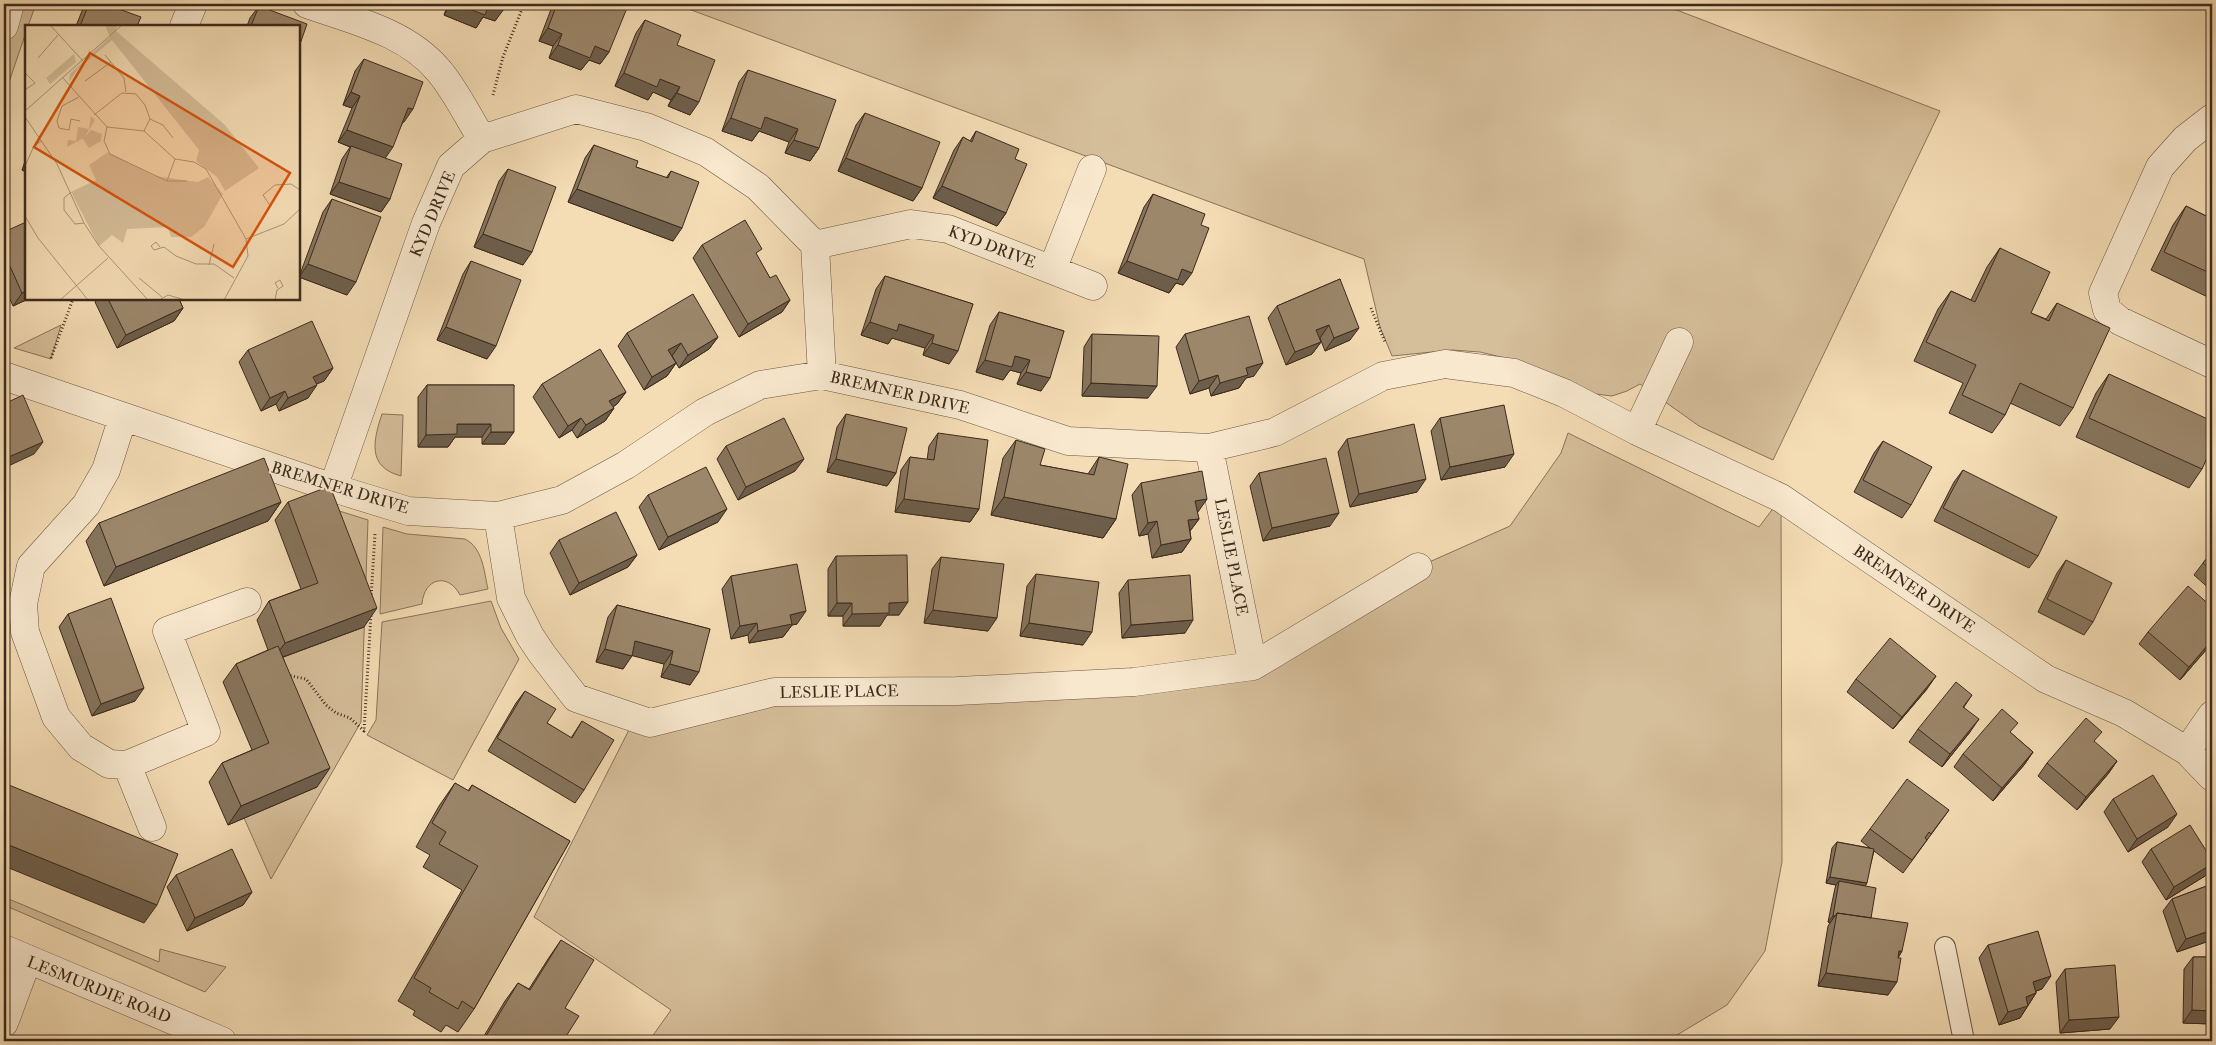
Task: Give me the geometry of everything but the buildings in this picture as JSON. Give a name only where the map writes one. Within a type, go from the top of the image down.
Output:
[{"type":"street","points":[[4,26],[10,4]]},
{"type":"street","points":[[184,25],[194,4]]},
{"type":"street","points":[[307,4],[394,36],[420,52],[440,71],[482,139]]},
{"type":"street","name":"KYD DRIVE","points":[[334,488],[426,223],[451,166],[482,139],[576,109],[646,127],[706,152],[758,187],[815,245],[911,224],[948,229],[1093,286]]},
{"type":"street","points":[[2212,118],[2185,139],[2160,167],[2103,293],[2107,310],[2120,321],[2212,364]]},
{"type":"street","name":"KYD DRIVE","points":[[1052,270],[1092,168]]},
{"type":"street","points":[[815,245],[822,375]]},
{"type":"street","points":[[1637,431],[1679,342]]},
{"type":"street","name":"BREMNER DRIVE","points":[[4,376],[334,488],[408,511],[498,516],[562,500],[626,466],[704,412],[760,385],[822,375],[960,404],[1068,441],[1209,448],[1274,432],[1383,376],[1445,364],[1514,373],[1564,393],[1637,431],[1781,498],[2046,679],[2124,713],[2188,751],[2212,777]]},
{"type":"street","points":[[123,417],[106,470],[86,505],[31,566],[22,604],[25,632],[56,717],[82,746],[108,764],[127,765],[206,732],[167,631],[247,602]]},
{"type":"street","name":"LESLIE PLACE","points":[[1209,448],[1253,666]]},
{"type":"street","name":"LESLIE PLACE","points":[[498,516],[511,598],[530,636],[542,654],[576,698],[650,723],[774,692],[957,691],[1134,682],[1253,666],[1418,567]]},
{"type":"street","points":[[2188,751],[2212,715]]},
{"type":"street","points":[[127,765],[152,827]]},
{"type":"street","points":[[4,1023],[16,955]]},
{"type":"street","name":"LESMURDIE ROAD","points":[[16,955],[222,1041]]},
{"type":"lane","points":[[1944,947],[1964,1041]]},
{"type":"path","points":[[482,139],[503,57],[524,4]]},
{"type":"path","points":[[40,389],[73,300]]},
{"type":"path","points":[[1371,308],[1398,373]]},
{"type":"path","points":[[283,675],[292,674],[306,679],[326,705],[336,713],[350,718],[364,731],[376,501]]},
{"type":"shaded area","points":[[17,4],[36,4],[28,25],[25,25],[25,35],[4,97],[6,43]]},
{"type":"shaded area","points":[[675,4],[1661,4],[1940,111],[1773,460],[1699,426],[1640,384],[1612,396],[1596,394],[1513,360],[1480,352],[1452,350],[1392,356],[1380,327],[1364,259]]},
{"type":"shaded area","points":[[61,325],[51,359],[14,348]]},
{"type":"shaded area","points":[[382,414],[403,415],[401,476],[390,472],[382,466],[375,452],[376,434]]},
{"type":"shaded area","points":[[1568,433],[1759,527],[1781,498],[1782,862],[1765,951],[1727,1005],[1667,1041],[1490,1041],[1489,1039],[1485,1041],[649,1041],[671,1010],[534,917],[635,718],[774,692],[1253,666],[1418,567],[1510,526],[1561,453]]},
{"type":"shaded area","points":[[317,504],[368,520],[361,722],[271,879],[244,818],[265,664],[364,627]]},
{"type":"shaded area","points":[[383,527],[407,534],[465,539],[476,548],[479,554],[488,589],[460,595],[449,583],[437,581],[427,588],[422,604],[380,614]]},
{"type":"shaded area","points":[[491,601],[501,628],[519,659],[453,780],[367,735],[376,720],[382,622]]},
{"type":"shaded area","points":[[4,897],[159,962],[160,949],[226,967],[205,992],[4,905]]}]
